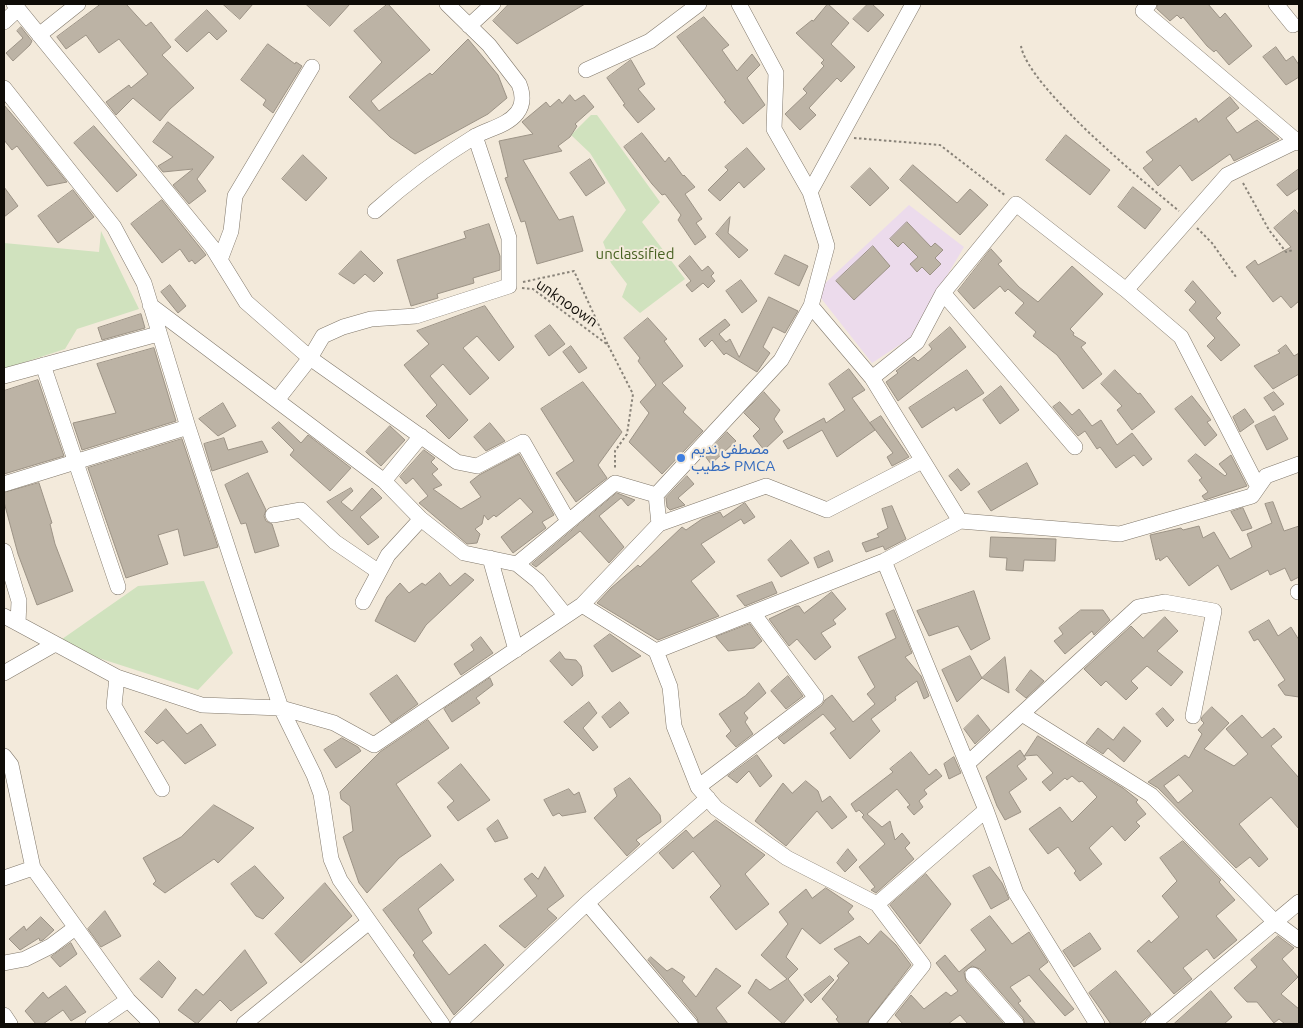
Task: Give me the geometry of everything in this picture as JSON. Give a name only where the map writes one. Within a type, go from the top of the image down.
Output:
[{"type":"street","points":[[39,35],[78,4]]},
{"type":"street","points":[[375,210],[415,176],[475,136],[512,118],[521,106],[522,91],[515,78],[489,45],[447,4]]},
{"type":"street","points":[[469,26],[493,4]]},
{"type":"street","points":[[586,70],[650,41],[699,4]]},
{"type":"street","points":[[659,524],[656,495],[781,360],[811,306],[827,246],[810,192],[774,129],[776,73],[739,4]]},
{"type":"street","points":[[810,192],[912,4]]},
{"type":"street","points":[[1276,4],[1294,25]]},
{"type":"street","points":[[4,22],[16,6],[212,247],[246,302],[310,358],[457,462],[477,466],[523,442],[568,522]]},
{"type":"street","points":[[1126,290],[1226,175],[1298,141],[1141,6]]},
{"type":"street","points":[[220,260],[231,231],[235,196],[312,67]]},
{"type":"street","points":[[4,88],[114,227],[144,283],[158,334],[281,708],[314,774],[321,794],[331,859],[340,880],[442,1024]]},
{"type":"street","points":[[277,400],[310,358],[323,336],[343,327],[371,319],[416,316],[509,286],[509,238],[475,136]]},
{"type":"street","points":[[872,378],[917,342],[942,293],[1016,204],[1126,290],[1181,337],[1258,488]]},
{"type":"street","points":[[942,293],[1075,447]]},
{"type":"street","points":[[150,305],[384,481],[421,519],[464,553],[517,564],[538,581],[566,616]]},
{"type":"street","points":[[811,306],[872,378],[960,521]]},
{"type":"street","points":[[4,376],[158,334]]},
{"type":"street","points":[[43,365],[118,587]]},
{"type":"street","points":[[4,484],[188,427]]},
{"type":"street","points":[[384,481],[420,436]]},
{"type":"street","points":[[4,616],[117,677],[202,705],[281,708],[334,723],[374,744],[582,605],[659,524],[766,486],[827,510],[922,460]]},
{"type":"street","points":[[656,651],[884,561],[960,521],[1120,534],[1252,496],[1266,476],[1299,464]]},
{"type":"street","points":[[517,564],[616,482],[656,495]]},
{"type":"street","points":[[273,515],[301,510],[335,542],[378,572]]},
{"type":"street","points":[[363,602],[388,555],[421,519]]},
{"type":"street","points":[[4,551],[19,601],[18,623]]},
{"type":"street","points":[[490,558],[506,606],[516,650]]},
{"type":"street","points":[[884,561],[968,764],[1016,893],[1097,1024]]},
{"type":"street","points":[[968,764],[1138,608],[1164,602],[1214,611],[1193,716]]},
{"type":"street","points":[[582,605],[656,651],[670,687],[674,726],[703,793],[716,808],[787,858],[877,904],[923,965],[884,1021]]},
{"type":"street","points":[[458,1024],[703,793],[816,698],[753,613]]},
{"type":"street","points":[[4,673],[55,644]]},
{"type":"street","points":[[117,677],[114,706],[162,789]]},
{"type":"street","points":[[1022,714],[1151,795],[1276,922],[1299,940]]},
{"type":"street","points":[[4,756],[11,765],[33,868],[128,1000],[152,1024]]},
{"type":"street","points":[[877,904],[986,810]]},
{"type":"street","points":[[4,878],[33,868]]},
{"type":"street","points":[[1153,1024],[1299,902]]},
{"type":"street","points":[[587,904],[690,1024]]},
{"type":"street","points":[[244,1024],[369,922]]},
{"type":"street","points":[[4,963],[25,959],[51,946],[75,928]]},
{"type":"street","points":[[973,975],[1016,1024]]},
{"type":"street","points":[[94,1024],[128,1000]]},
{"type":"street","points":[[4,1015],[10,1024]]},
{"type":"path","points":[[1021,46],[1022,54],[1040,82],[1125,165],[1188,219],[1212,243],[1236,277]]},
{"type":"path","points":[[841,137],[940,145],[1016,204]]},
{"type":"path","points":[[1236,170],[1269,230],[1286,252],[1293,250]]},
{"type":"path","name":"unknoown","points":[[509,286],[574,271],[633,394],[627,434],[614,451],[616,482]]},
{"type":"path","name":"unknoown","points":[[509,286],[532,289],[608,345]]},
{"type":"shaded area","points":[[909,205],[964,247],[910,338],[872,363],[820,297],[821,287]]},
{"type":"green space","name":"unclassified","points":[[591,115],[597,115],[660,202],[642,222],[685,279],[640,313],[622,297],[627,284],[611,263],[603,242],[626,210],[590,153],[571,135]]},
{"type":"green space","points":[[101,231],[139,309],[77,329],[65,349],[4,369],[4,243],[99,252]]},
{"type":"green space","points":[[204,581],[233,653],[198,690],[55,644],[138,586]]},
{"type":"building","points":[[101,4],[126,4],[146,26],[151,22],[171,47],[162,55],[194,88],[170,109],[160,121],[133,98],[116,115],[106,102],[129,85],[131,88],[148,74],[119,39],[99,53],[86,35],[66,49],[57,37]]},
{"type":"building","points":[[223,4],[253,4],[240,19]]},
{"type":"building","points":[[306,4],[350,4],[330,26]]},
{"type":"building","points":[[388,4],[430,50],[371,101],[379,111],[430,73],[432,75],[468,39],[498,75],[507,98],[488,114],[415,154],[390,137],[349,97],[382,62],[354,31]]},
{"type":"building","points":[[509,4],[585,4],[517,44],[493,21]]},
{"type":"building","points":[[828,4],[849,23],[831,44],[855,67],[841,82],[837,78],[809,108],[816,115],[800,130],[785,114],[807,93],[803,89],[824,66],[821,63],[824,60],[796,33],[813,21]]},
{"type":"building","points":[[868,4],[872,4],[884,15],[868,32],[853,19]]},
{"type":"building","points":[[1158,4],[1208,4],[1220,18],[1225,13],[1252,46],[1229,65],[1216,50],[1214,52],[1207,46],[1183,17],[1181,19],[1177,15],[1170,21],[1157,9]]},
{"type":"building","points":[[207,10],[227,31],[217,40],[209,32],[187,52],[175,40]]},
{"type":"building","points":[[704,17],[729,45],[722,50],[737,71],[752,54],[760,65],[747,78],[765,105],[743,124],[724,102],[726,101],[677,37]]},
{"type":"building","points":[[21,27],[32,41],[13,61],[6,53],[23,38],[17,31]]},
{"type":"building","points":[[268,44],[295,64],[296,62],[302,66],[273,113],[263,105],[266,100],[241,80]]},
{"type":"building","points":[[1276,47],[1286,61],[1293,56],[1299,65],[1299,77],[1286,85],[1263,57]]},
{"type":"building","points":[[631,60],[645,84],[638,89],[655,109],[638,123],[623,105],[625,104],[607,78]]},
{"type":"building","points":[[570,95],[575,101],[584,95],[594,107],[575,124],[577,126],[570,137],[558,146],[562,151],[523,160],[559,220],[573,216],[583,251],[537,264],[525,221],[521,222],[505,178],[508,177],[499,141],[533,134],[522,122],[546,102],[550,107],[559,99],[562,103]]},
{"type":"building","points":[[1230,97],[1239,108],[1226,118],[1237,133],[1257,120],[1279,139],[1234,161],[1230,154],[1192,181],[1180,165],[1158,186],[1143,168],[1153,160],[1146,152],[1196,118],[1198,122]]},
{"type":"building","points":[[4,105],[67,182],[47,186],[17,146],[12,150],[4,140]]},
{"type":"building","points":[[168,122],[214,157],[197,179],[206,191],[189,204],[173,185],[193,169],[163,172],[158,166],[173,157],[153,142]]},
{"type":"building","points":[[94,126],[137,175],[117,192],[74,143]]},
{"type":"building","points":[[642,133],[665,162],[669,157],[683,176],[695,187],[685,194],[702,219],[696,223],[706,237],[695,245],[678,220],[681,215],[665,194],[662,195],[652,184],[624,147]]},
{"type":"building","points":[[1066,135],[1110,170],[1090,195],[1046,160]]},
{"type":"building","points":[[747,148],[765,169],[744,188],[739,182],[720,201],[708,190],[728,170],[725,167]]},
{"type":"building","points":[[303,155],[327,178],[306,201],[282,179]]},
{"type":"building","points":[[590,159],[605,183],[586,196],[570,173]]},
{"type":"building","points":[[913,165],[957,203],[970,189],[988,205],[960,235],[900,180]]},
{"type":"building","points":[[870,168],[889,188],[870,206],[851,187]]},
{"type":"building","points":[[1299,169],[1299,188],[1287,196],[1277,185]]},
{"type":"building","points":[[4,187],[18,206],[4,217]]},
{"type":"building","points":[[1133,187],[1161,209],[1145,229],[1118,207]]},
{"type":"building","points":[[73,190],[94,217],[58,243],[38,216]]},
{"type":"building","points":[[162,200],[206,255],[195,264],[192,260],[189,262],[180,249],[162,263],[131,224]]},
{"type":"building","points":[[1295,210],[1299,215],[1299,301],[1291,308],[1281,296],[1273,302],[1246,267],[1255,260],[1258,265],[1291,247],[1274,228]]},
{"type":"building","points":[[730,217],[728,233],[748,250],[739,258],[716,234]]},
{"type":"building","points":[[907,222],[931,247],[935,243],[943,250],[935,258],[941,264],[930,275],[922,267],[917,272],[910,264],[918,257],[903,242],[898,247],[890,239]]},
{"type":"building","points":[[489,224],[500,256],[500,270],[473,278],[474,283],[437,294],[438,298],[411,306],[397,260],[466,238],[464,232]]},
{"type":"building","points":[[873,246],[890,266],[854,300],[836,281]]},
{"type":"building","points":[[991,249],[1002,261],[998,264],[1019,287],[1038,302],[1072,266],[1103,294],[1070,329],[1074,333],[1073,335],[1086,343],[1081,347],[1102,374],[1083,389],[1057,355],[1033,336],[1036,332],[1015,313],[1024,303],[1008,289],[1005,292],[1000,286],[974,309],[958,291]]},
{"type":"building","points":[[361,251],[383,273],[374,282],[365,274],[354,284],[339,274]]},
{"type":"building","points":[[785,255],[808,266],[799,286],[775,274]]},
{"type":"building","points":[[690,256],[702,271],[708,266],[714,273],[711,276],[715,281],[708,288],[703,283],[692,292],[686,285],[691,281],[679,266]]},
{"type":"building","points":[[741,280],[757,301],[742,313],[726,291]]},
{"type":"building","points":[[1193,281],[1221,313],[1216,318],[1240,345],[1221,361],[1207,346],[1215,338],[1189,310],[1196,302],[1185,291]]},
{"type":"building","points":[[170,285],[186,306],[178,313],[161,292]]},
{"type":"building","points":[[769,297],[798,311],[785,333],[773,327],[763,347],[770,353],[757,372],[726,353],[724,355],[712,340],[705,347],[699,339],[725,319],[730,325],[719,334],[726,342],[730,339],[739,357]]},
{"type":"building","points":[[485,306],[514,347],[499,361],[477,336],[463,348],[489,378],[470,395],[443,364],[430,376],[468,420],[449,439],[426,416],[437,405],[404,365],[429,344],[417,331]]},
{"type":"building","points":[[141,314],[145,328],[102,340],[98,328]]},
{"type":"building","points":[[648,318],[667,339],[664,341],[683,366],[662,383],[686,408],[683,412],[703,431],[662,474],[629,442],[649,413],[640,402],[656,385],[638,361],[640,358],[624,338]]},
{"type":"building","points":[[550,325],[565,344],[549,356],[535,336]]},
{"type":"building","points":[[950,327],[966,347],[898,401],[886,382],[898,373],[896,371],[914,357],[918,361],[932,349],[929,345]]},
{"type":"building","points":[[1286,345],[1294,356],[1299,353],[1299,374],[1273,389],[1254,366],[1280,353],[1278,351]]},
{"type":"building","points":[[571,346],[587,368],[579,373],[563,352]]},
{"type":"building","points":[[154,348],[176,421],[82,450],[73,423],[116,413],[97,364]]},
{"type":"building","points":[[849,369],[865,390],[852,398],[875,430],[837,457],[822,430],[788,449],[783,441],[824,418],[826,423],[845,410],[829,384]]},
{"type":"building","points":[[967,370],[984,393],[956,411],[954,407],[922,428],[909,408]]},
{"type":"building","points":[[1115,370],[1138,394],[1140,393],[1155,412],[1132,430],[1117,410],[1122,406],[1101,384]]},
{"type":"building","points":[[38,380],[64,456],[4,474],[4,391]]},
{"type":"building","points":[[583,382],[622,432],[598,465],[607,478],[576,502],[556,473],[574,461],[541,409]]},
{"type":"building","points":[[1001,386],[1019,410],[1000,424],[983,400]]},
{"type":"building","points":[[764,392],[780,410],[774,419],[783,432],[764,450],[753,436],[760,429],[744,413]]},
{"type":"building","points":[[1274,392],[1284,404],[1273,411],[1264,398]]},
{"type":"building","points":[[1192,396],[1211,420],[1207,422],[1217,435],[1205,446],[1175,409]]},
{"type":"building","points":[[1060,402],[1072,415],[1079,409],[1092,426],[1101,420],[1117,445],[1132,433],[1152,459],[1143,466],[1134,455],[1116,468],[1100,447],[1097,449],[1085,431],[1078,436],[1053,407]]},
{"type":"building","points":[[223,403],[236,426],[218,436],[199,419]]},
{"type":"building","points":[[1245,409],[1254,422],[1240,432],[1233,417]]},
{"type":"building","points":[[881,416],[909,457],[892,466],[887,457],[893,453],[870,423]]},
{"type":"building","points":[[1275,416],[1288,439],[1267,450],[1255,426]]},
{"type":"building","points":[[279,422],[301,443],[308,435],[351,468],[330,491],[290,455],[294,450],[272,428]]},
{"type":"building","points":[[490,423],[505,441],[486,451],[474,437]]},
{"type":"building","points":[[390,426],[405,440],[381,466],[366,452]]},
{"type":"building","points":[[727,432],[736,441],[711,464],[705,456]]},
{"type":"building","points":[[224,438],[228,450],[262,441],[268,452],[212,471],[204,444]]},
{"type":"building","points":[[182,439],[218,547],[184,556],[178,529],[158,535],[168,564],[126,578],[88,468]]},
{"type":"building","points":[[424,450],[435,458],[431,462],[438,469],[432,474],[442,485],[433,489],[461,509],[481,497],[470,482],[479,475],[519,454],[554,515],[542,522],[546,528],[513,553],[501,537],[533,512],[520,498],[496,517],[494,515],[488,520],[484,515],[482,524],[475,529],[480,534],[477,543],[467,544],[419,503],[428,496],[413,478],[406,484],[400,477]]},
{"type":"building","points":[[1196,454],[1225,476],[1227,474],[1219,464],[1231,455],[1247,486],[1205,500],[1202,496],[1208,492],[1199,480],[1202,478],[1188,461]]},
{"type":"building","points":[[1027,463],[1038,484],[991,511],[978,492]]},
{"type":"building","points":[[958,469],[970,484],[961,491],[949,476]]},
{"type":"building","points":[[248,473],[266,510],[264,516],[266,521],[272,524],[279,546],[255,553],[246,523],[241,524],[225,485]]},
{"type":"building","points":[[687,476],[694,484],[678,498],[685,505],[670,510],[667,507],[666,498]]},
{"type":"building","points":[[39,483],[52,523],[50,524],[55,544],[73,591],[37,605],[18,554],[4,502],[4,493]]},
{"type":"building","points":[[351,488],[353,491],[341,502],[352,511],[372,488],[382,498],[360,517],[379,537],[368,545],[327,502]]},
{"type":"building","points":[[617,493],[635,500],[628,506],[621,498],[599,516],[624,547],[609,563],[580,531],[536,567],[532,564]]},
{"type":"building","points":[[1273,502],[1284,531],[1299,526],[1299,577],[1291,581],[1285,568],[1270,575],[1268,570],[1231,590],[1218,565],[1189,586],[1167,556],[1160,561],[1159,558],[1156,560],[1150,535],[1199,526],[1203,538],[1214,532],[1230,559],[1252,547],[1247,534],[1272,523],[1265,504]]},
{"type":"building","points":[[745,503],[755,517],[744,524],[741,519],[701,544],[715,562],[691,581],[719,616],[658,640],[597,603],[611,588],[638,565],[640,567],[682,527],[686,530],[702,519],[720,512],[723,517]]},
{"type":"building","points":[[892,506],[906,539],[885,550],[883,546],[866,552],[862,543],[879,537],[877,534],[888,528],[882,509]]},
{"type":"building","points":[[1243,508],[1252,528],[1242,531],[1231,512]]},
{"type":"building","points":[[991,537],[1056,539],[1055,561],[1024,560],[1023,571],[1006,570],[1007,558],[990,557]]},
{"type":"building","points":[[791,540],[809,563],[781,577],[768,560]]},
{"type":"building","points":[[829,551],[833,561],[818,568],[814,558]]},
{"type":"building","points":[[440,573],[450,586],[465,573],[474,580],[426,625],[415,642],[375,621],[387,597],[400,583],[409,593],[422,583],[425,585]]},
{"type":"building","points":[[772,582],[777,593],[745,606],[737,596]]},
{"type":"building","points":[[974,591],[990,639],[971,650],[958,626],[929,636],[917,611]]},
{"type":"building","points":[[832,592],[846,609],[833,620],[836,624],[821,633],[831,647],[815,660],[797,639],[789,646],[769,619],[796,606],[799,606],[804,613]]},
{"type":"building","points":[[894,610],[912,653],[905,657],[921,676],[929,696],[924,699],[917,681],[895,697],[896,700],[871,719],[880,731],[850,759],[830,733],[836,729],[823,714],[784,744],[778,738],[822,705],[832,695],[853,722],[875,704],[867,694],[875,687],[858,657],[896,638],[886,614]]},
{"type":"building","points":[[1081,610],[1103,610],[1110,620],[1094,635],[1092,631],[1065,654],[1054,641],[1063,634],[1059,628]]},
{"type":"building","points":[[1165,617],[1178,631],[1157,651],[1183,672],[1171,686],[1147,666],[1131,681],[1138,688],[1126,700],[1106,681],[1101,686],[1084,669],[1131,626],[1143,638]]},
{"type":"building","points":[[1269,620],[1278,636],[1291,627],[1299,640],[1299,697],[1285,695],[1278,685],[1285,680],[1258,639],[1254,641],[1249,632]]},
{"type":"building","points":[[750,624],[762,641],[754,648],[728,651],[716,637]]},
{"type":"building","points":[[610,634],[641,656],[612,672],[594,646]]},
{"type":"building","points":[[481,637],[493,653],[461,675],[454,664],[474,650],[471,645]]},
{"type":"building","points":[[560,652],[565,659],[576,660],[581,666],[583,676],[572,686],[550,661]]},
{"type":"building","points":[[970,656],[982,678],[957,702],[942,670]]},
{"type":"building","points":[[1005,657],[1007,672],[1009,693],[982,678]]},
{"type":"building","points":[[1031,670],[1044,681],[1026,698],[1016,690]]},
{"type":"building","points":[[397,675],[418,704],[391,723],[370,694]]},
{"type":"building","points":[[788,676],[803,696],[786,709],[771,691]]},
{"type":"building","points":[[490,678],[493,685],[476,698],[480,703],[452,722],[444,709]]},
{"type":"building","points":[[759,683],[766,693],[744,713],[748,718],[745,722],[753,734],[736,747],[726,736],[731,731],[719,714],[745,696]]},
{"type":"building","points":[[589,702],[597,713],[583,728],[598,747],[593,751],[564,722]]},
{"type":"building","points":[[620,702],[629,713],[610,728],[602,717]]},
{"type":"building","points":[[1212,707],[1229,723],[1204,749],[1234,766],[1248,754],[1226,729],[1242,715],[1262,738],[1274,728],[1282,737],[1271,746],[1299,778],[1299,829],[1271,797],[1239,824],[1268,859],[1259,867],[1250,857],[1236,868],[1158,788],[1148,782],[1185,755],[1189,758],[1202,734],[1198,730],[1204,723],[1201,720]],"holes":[[[1179,775],[1193,791],[1178,803],[1164,786]]]},
{"type":"building","points":[[1163,708],[1174,720],[1167,727],[1156,714]]},
{"type":"building","points":[[166,709],[187,734],[201,724],[216,745],[185,764],[163,740],[157,744],[145,732]]},
{"type":"building","points":[[978,715],[990,730],[975,744],[964,729]]},
{"type":"building","points":[[428,720],[449,748],[396,784],[431,836],[399,858],[367,893],[359,883],[343,837],[353,831],[350,806],[341,799],[340,792],[380,752]]},
{"type":"building","points":[[1124,727],[1141,741],[1124,762],[1108,748],[1103,754],[1086,743],[1098,728],[1113,740]]},
{"type":"building","points":[[1038,736],[1123,788],[1138,800],[1136,802],[1146,814],[1136,822],[1140,826],[1125,841],[1112,826],[1089,848],[1102,864],[1080,881],[1074,873],[1076,871],[1058,847],[1048,854],[1029,829],[1060,807],[1072,822],[1097,797],[1082,781],[1079,782],[1072,776],[1067,780],[1065,778],[1050,791],[1042,782],[1053,773],[1037,755],[1024,756]]},
{"type":"building","points":[[342,738],[358,747],[361,751],[336,768],[324,750]]},
{"type":"building","points":[[1020,750],[1026,759],[1017,766],[1027,779],[1009,792],[1021,812],[1005,820],[997,806],[986,777]]},
{"type":"building","points":[[911,752],[929,775],[936,769],[942,776],[924,790],[927,794],[919,801],[923,807],[914,815],[907,807],[910,805],[897,789],[867,814],[882,827],[890,821],[895,840],[902,833],[910,843],[905,848],[914,859],[876,893],[871,890],[875,887],[859,867],[885,844],[862,817],[864,815],[859,810],[856,812],[851,804],[893,772],[890,769]]},
{"type":"building","points":[[757,755],[772,776],[760,787],[749,771],[737,783],[728,776]]},
{"type":"building","points":[[954,757],[961,773],[949,779],[944,764]]},
{"type":"building","points":[[461,764],[490,800],[458,821],[447,807],[454,801],[438,783]]},
{"type":"building","points":[[630,778],[660,815],[661,822],[636,840],[640,844],[627,856],[594,818],[617,796],[614,789]]},
{"type":"building","points":[[806,781],[818,791],[822,802],[830,796],[847,817],[832,829],[817,811],[786,846],[755,821],[783,783],[792,793]]},
{"type":"building","points":[[569,789],[574,795],[579,792],[586,812],[562,816],[559,813],[553,816],[544,800]]},
{"type":"building","points":[[214,805],[254,828],[218,863],[214,859],[165,893],[153,884],[156,881],[143,858],[181,837]]},
{"type":"building","points":[[498,820],[508,838],[495,842],[487,829]]},
{"type":"building","points":[[716,820],[765,855],[745,874],[769,904],[736,930],[710,897],[721,886],[693,851],[673,869],[659,853],[686,830],[693,838]]},
{"type":"building","points":[[1183,841],[1221,880],[1219,882],[1235,900],[1216,916],[1237,940],[1214,959],[1207,949],[1183,968],[1192,979],[1174,994],[1137,951],[1149,940],[1151,943],[1179,917],[1162,896],[1177,881],[1160,858]]},
{"type":"building","points":[[848,849],[857,860],[845,872],[837,863]]},
{"type":"building","points":[[441,864],[454,880],[418,909],[432,933],[422,941],[449,975],[485,944],[504,965],[454,1015],[413,955],[415,953],[383,910]]},
{"type":"building","points":[[255,866],[284,898],[263,919],[256,916],[231,884]]},
{"type":"building","points":[[545,867],[564,896],[547,909],[557,918],[525,948],[499,926],[537,896],[524,879],[532,873],[538,879]]},
{"type":"building","points":[[990,867],[1002,883],[1009,899],[991,909],[973,876]]},
{"type":"building","points":[[926,874],[951,904],[920,944],[890,905]]},
{"type":"building","points":[[325,883],[352,916],[301,963],[275,934]]},
{"type":"building","points":[[826,888],[853,906],[848,912],[854,919],[820,944],[802,928],[786,957],[798,969],[788,979],[804,1000],[783,1024],[748,993],[756,979],[770,990],[787,979],[761,955],[788,924],[779,912],[806,889],[812,898]]},
{"type":"building","points":[[105,911],[121,936],[101,947],[88,929]]},
{"type":"building","points":[[990,916],[1012,944],[1029,932],[1048,962],[1039,969],[1074,1009],[1065,1016],[1029,975],[1010,987],[1021,1001],[1018,1003],[1036,1024],[1025,1024],[1023,1018],[980,969],[972,966],[964,972],[966,981],[1004,1024],[968,1024],[960,1015],[948,1024],[903,1024],[895,1015],[911,995],[924,1009],[946,992],[951,996],[958,991],[936,963],[945,955],[959,972],[986,950],[971,930]]},
{"type":"building","points":[[41,917],[54,930],[43,940],[40,941],[39,938],[20,950],[9,939],[24,926],[26,930]]},
{"type":"building","points":[[881,931],[896,945],[911,965],[866,1024],[840,1024],[836,1019],[838,1017],[822,999],[839,978],[837,976],[849,963],[834,949],[860,936],[868,944]]},
{"type":"building","points":[[1090,933],[1101,949],[1074,967],[1063,951]]},
{"type":"building","points":[[1278,936],[1294,948],[1282,959],[1298,977],[1281,994],[1299,1009],[1299,1024],[1285,1024],[1279,1019],[1274,1023],[1257,1002],[1247,1002],[1234,988],[1257,967],[1251,960]]},
{"type":"building","points":[[71,943],[77,954],[60,967],[51,957]]},
{"type":"building","points":[[245,950],[267,983],[231,1011],[220,1000],[197,1024],[178,1010],[196,989],[203,995]]},
{"type":"building","points":[[651,957],[667,971],[672,968],[685,977],[682,981],[696,997],[716,968],[741,986],[716,1008],[728,1024],[699,1024],[697,1018],[648,960]]},
{"type":"building","points":[[159,961],[176,978],[162,998],[140,979]]},
{"type":"building","points":[[1116,971],[1151,1014],[1139,1024],[1111,1024],[1089,993]]},
{"type":"building","points":[[830,976],[834,980],[811,1003],[804,995]]},
{"type":"building","points":[[66,986],[86,1012],[71,1021],[63,1010],[43,1024],[36,1024],[25,1011],[43,992],[48,998]]},
{"type":"building","points":[[1211,991],[1232,1017],[1224,1024],[1174,1024]]},
{"type":"place","name":"مصطفى نديم خطيب PMCA","points":[[681,458]]}]
